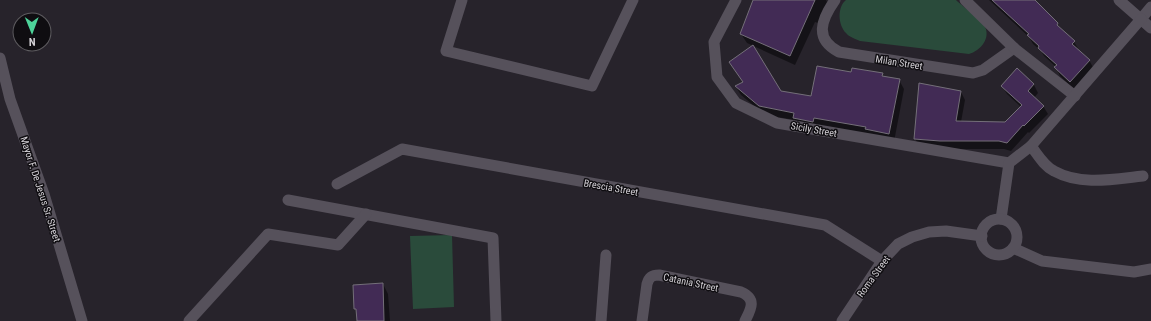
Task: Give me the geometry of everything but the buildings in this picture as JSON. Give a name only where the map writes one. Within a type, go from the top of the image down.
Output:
[{"type":"street","points":[[462,0],[446,51],[592,86],[633,0]]},
{"type":"street","name":"Sicily Street","points":[[736,0],[714,42],[717,77],[736,103],[777,123],[1009,163]]},
{"type":"street","name":"Milan Street","points":[[835,0],[824,18],[822,29],[824,39],[830,48],[839,52],[973,73],[984,70],[1014,48]]},
{"type":"street","points":[[965,0],[1014,48],[1075,96]]},
{"type":"street","points":[[1119,0],[1151,28]]},
{"type":"street","points":[[1001,219],[1009,163],[1031,146],[1151,7]]},
{"type":"street","name":"Mayor F. De Jesus Sr. Street","points":[[0,58],[10,99],[44,194],[82,321]]},
{"type":"street","points":[[1031,146],[1053,171],[1069,177],[1088,180],[1110,180],[1143,176]]},
{"type":"street","name":"Brescia Street","points":[[337,184],[402,150],[825,225],[882,261]]},
{"type":"street","points":[[288,200],[493,238],[496,321]]},
{"type":"street","points":[[188,321],[268,234],[338,245],[366,214]]},
{"type":"street","points":[[995,219],[1001,219],[1011,223],[1014,227],[1017,238],[1013,248],[1004,254],[998,254],[993,253],[984,246],[982,236],[986,225],[995,219]]},
{"type":"street","name":"Roma Street","points":[[842,321],[882,261],[898,244],[912,237],[929,232],[946,231],[982,236]]},
{"type":"street","points":[[1013,248],[1042,261],[1134,272],[1151,269]]},
{"type":"street","points":[[601,321],[606,255]]},
{"type":"street","name":"Catania Street","points":[[642,321],[647,284],[653,275],[659,275],[747,294],[752,305],[745,321]]},
{"type":"green space","points":[[846,0],[956,0],[984,25],[987,35],[986,39],[981,47],[969,54],[860,41],[847,34],[841,25],[840,11]]},
{"type":"green space","points":[[452,235],[454,307],[413,309],[410,236]]}]
